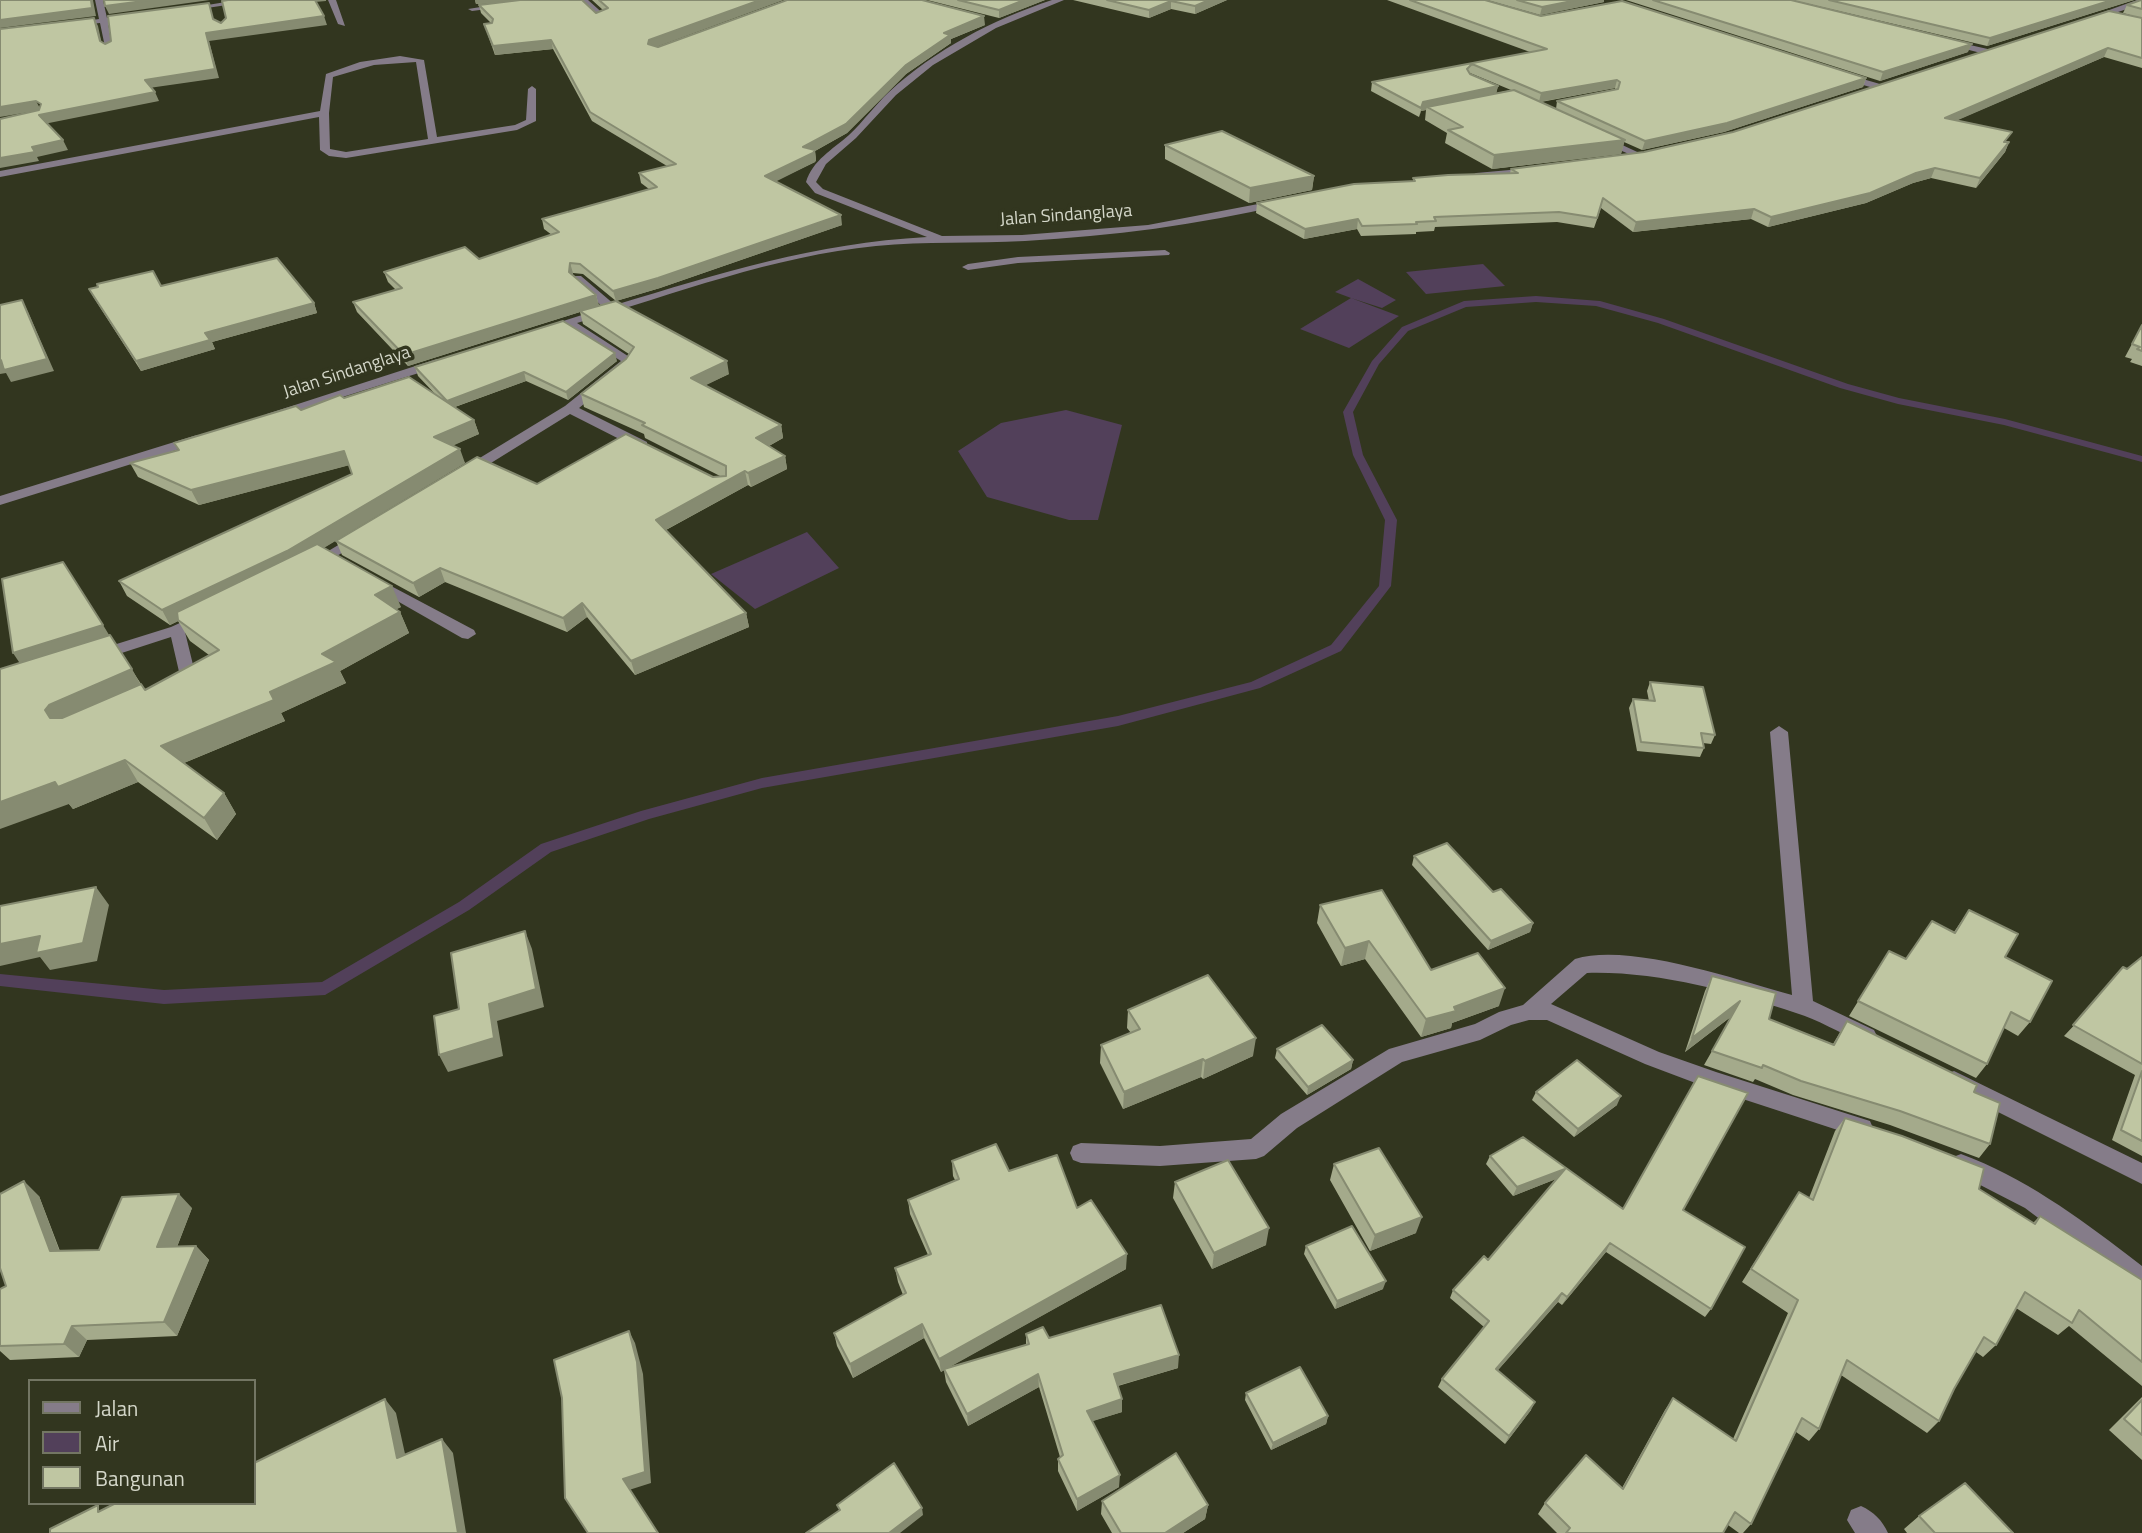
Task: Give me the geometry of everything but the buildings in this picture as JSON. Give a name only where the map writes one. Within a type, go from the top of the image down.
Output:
[{"type":"street","points":[[99,0],[109,47]]},
{"type":"street","points":[[181,10],[216,2],[257,0]]},
{"type":"street","points":[[332,0],[342,24]]},
{"type":"street","points":[[583,0],[603,17]]},
{"type":"street","points":[[942,239],[819,191],[811,182],[813,172],[852,137],[893,93],[924,68],[999,23],[1060,0]]},
{"type":"street","points":[[2079,22],[2142,1]]},
{"type":"street","points":[[216,2],[220,16]]},
{"type":"street","points":[[481,19],[469,7],[510,5]]},
{"type":"street","points":[[2105,13],[2117,16]]},
{"type":"street","points":[[67,25],[145,15]]},
{"type":"street","points":[[987,20],[999,23]]},
{"type":"street","points":[[1937,39],[1989,52]]},
{"type":"street","points":[[1965,60],[2002,48]]},
{"type":"street","points":[[433,141],[420,60],[413,58],[345,69],[329,76],[324,113],[325,150],[332,154],[345,155],[433,141],[526,125],[531,121],[532,89]]},
{"type":"street","points":[[1828,72],[1877,86]]},
{"type":"street","points":[[1853,95],[1890,82]]},
{"type":"street","points":[[0,174],[324,113]]},
{"type":"street","points":[[1596,136],[1641,156]]},
{"type":"street","points":[[1617,160],[1653,154]]},
{"type":"street","points":[[1465,177],[1539,170]]},
{"type":"street","name":"Jalan Sindanglaya","points":[[528,334],[759,266],[822,251],[875,243],[1022,238],[1148,228],[1290,201]]},
{"type":"street","points":[[1081,234],[1089,257]]},
{"type":"street","points":[[968,267],[1018,260],[1165,253]]},
{"type":"street","points":[[1067,272],[1089,257]]},
{"type":"street","points":[[578,278],[613,309]]},
{"type":"street","points":[[454,479],[570,409],[623,367],[628,360],[567,322]]},
{"type":"street","name":"Jalan Sindanglaya","points":[[264,418],[449,359]]},
{"type":"street","points":[[570,409],[652,450]]},
{"type":"street","points":[[0,501],[211,434]]},
{"type":"street","points":[[300,571],[333,560],[373,528]]},
{"type":"street","points":[[362,576],[468,634]]},
{"type":"street","points":[[76,663],[177,630],[213,613]]},
{"type":"street","points":[[163,693],[183,683],[188,677],[177,630]]},
{"type":"street","points":[[1779,732],[1803,1006]]},
{"type":"street","points":[[1529,1012],[1581,965],[1619,964],[1668,970],[1803,1006],[1885,1045]]},
{"type":"street","points":[[1081,1153],[1160,1156],[1256,1149],[1289,1121],[1396,1055],[1480,1031],[1506,1018],[1529,1012],[1549,1012],[1652,1058],[1714,1081],[1883,1134]]},
{"type":"street","points":[[1932,1069],[2142,1174]]},
{"type":"street","points":[[1947,1158],[1986,1174],[2065,1222],[2142,1282]]},
{"type":"water","points":[[1483,264],[1505,286],[1426,294],[1406,272]]},
{"type":"water","points":[[1358,279],[1396,300],[1382,308],[1335,292]]},
{"type":"water","points":[[1351,298],[1399,316],[1349,348],[1300,329]]},
{"type":"water","points":[[1066,410],[1122,425],[1098,520],[1069,520],[987,497],[958,451],[1001,423]]},
{"type":"water","points":[[807,532],[839,568],[755,609],[711,574]]},
{"type":"waterway","points":[[0,980],[164,997],[325,988],[464,906],[546,848],[646,815],[762,783],[1118,721],[1255,685],[1336,648],[1385,586],[1391,520],[1358,455],[1348,412],[1375,363],[1405,329],[1464,304],[1536,299],[1597,303],[1661,321],[1844,386],[1898,401],[2005,422],[2142,459]]}]
